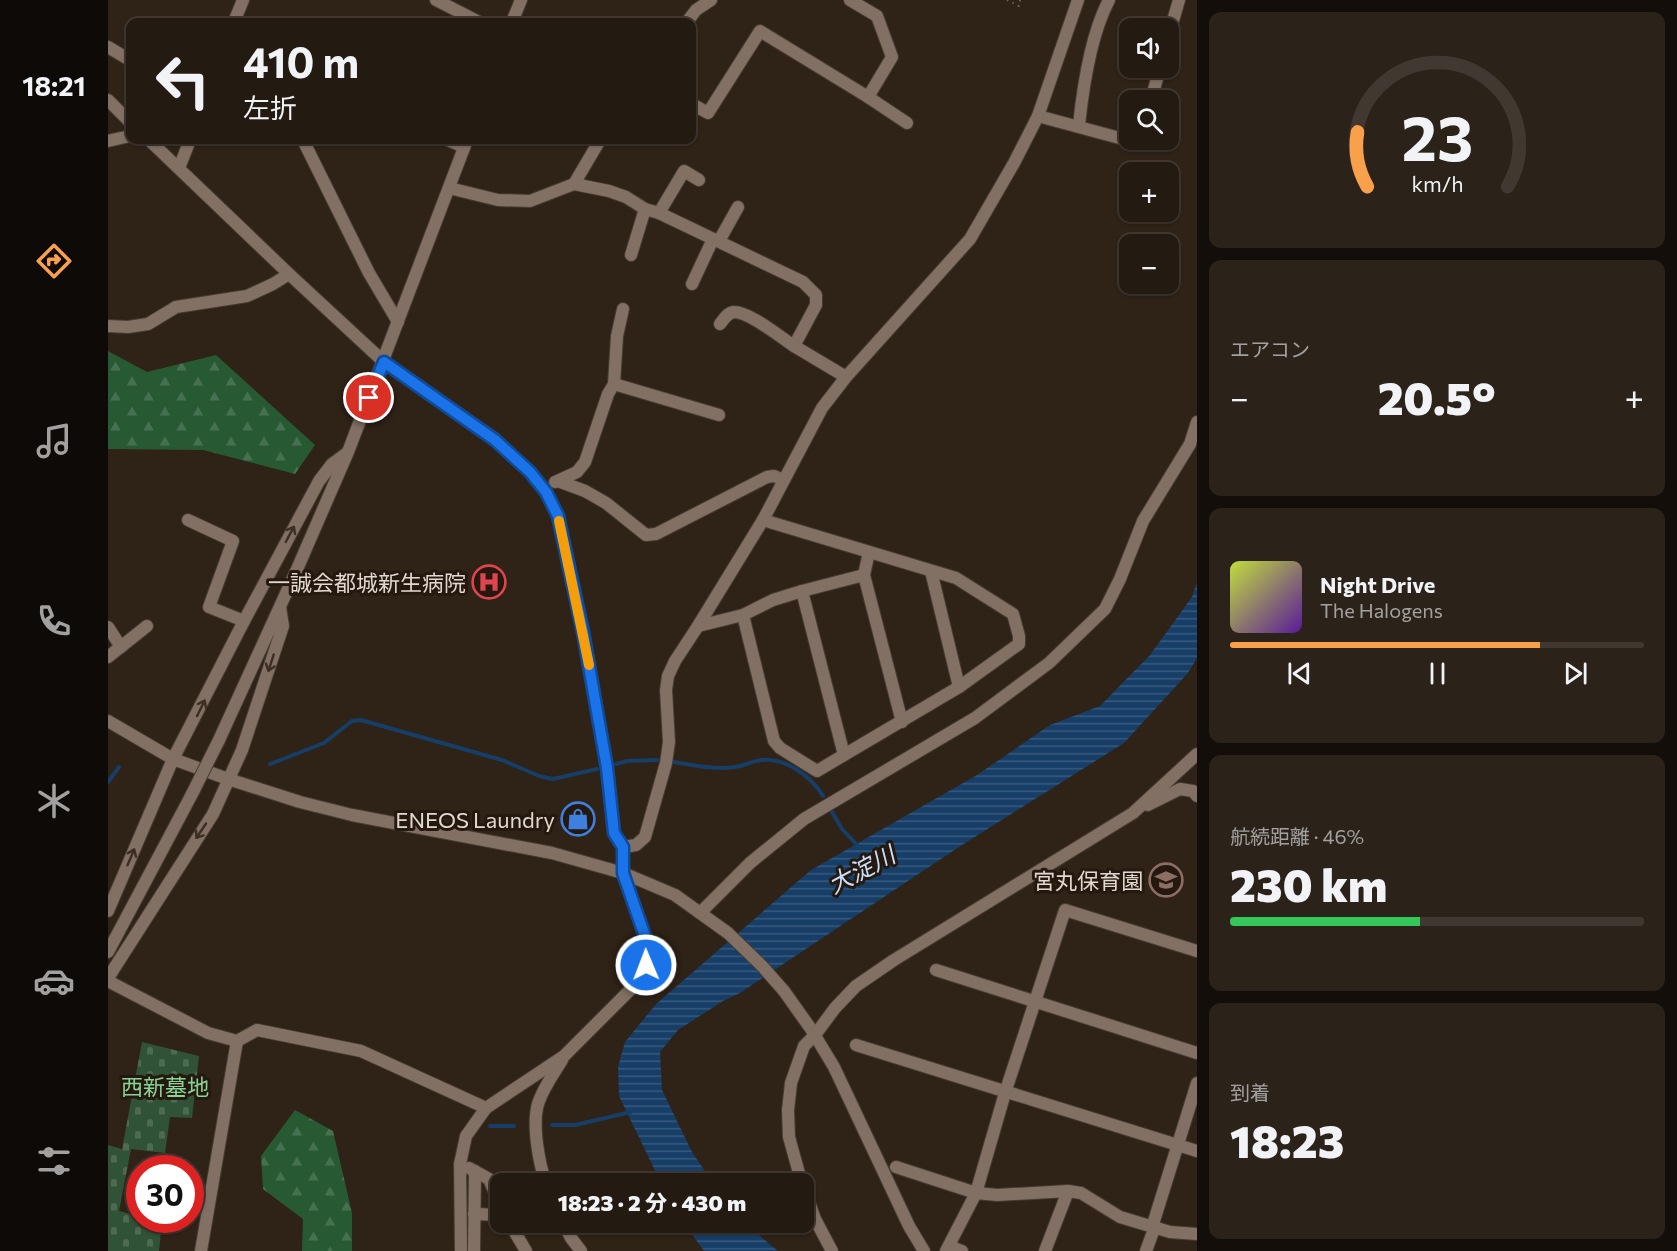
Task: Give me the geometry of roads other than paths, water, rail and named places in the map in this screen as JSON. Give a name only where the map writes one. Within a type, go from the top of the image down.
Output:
[{"type":"street","points":[[236,18],[243,0]]},
{"type":"street","points":[[436,0],[472,18]]},
{"type":"street","points":[[514,18],[521,0]]},
{"type":"street","points":[[690,18],[696,10],[711,0]]},
{"type":"street","points":[[850,0],[877,16],[892,57],[868,97]]},
{"type":"street","points":[[623,847],[636,845],[645,837],[666,763],[669,742],[666,690],[668,676],[675,661],[763,520],[822,408],[846,377],[970,239],[1038,116],[1078,0]]},
{"type":"street","points":[[1079,125],[1085,80],[1101,14],[1108,0]]},
{"type":"street","points":[[1174,18],[1179,0]]},
{"type":"street","points":[[696,106],[708,113],[760,31],[907,123]]},
{"type":"street","points":[[108,47],[126,58]]},
{"type":"street","points":[[108,100],[126,118]]},
{"type":"street","points":[[1038,116],[1119,137]]},
{"type":"street","points":[[108,141],[126,137]]},
{"type":"street","points":[[153,144],[288,274],[384,362],[495,440],[530,472],[546,492],[558,516],[583,632],[607,768],[614,833],[623,847],[623,873],[648,945],[646,965],[640,979],[564,1056],[486,1108],[466,1136],[460,1164],[461,1251]]},
{"type":"street","points":[[179,168],[188,144]]},
{"type":"street","points":[[305,144],[369,273],[398,322]]},
{"type":"street","points":[[108,952],[219,740],[280,607],[348,452],[466,144]]},
{"type":"street","points":[[574,184],[598,144]]},
{"type":"street","points":[[659,213],[684,171],[699,180]]},
{"type":"street","points":[[449,188],[498,200],[530,201],[574,184],[609,190],[626,197],[645,209],[659,213],[803,282],[816,295],[816,305],[794,346]]},
{"type":"street","points":[[692,284],[716,240],[738,207]]},
{"type":"street","points":[[631,255],[645,209]]},
{"type":"street","points":[[108,326],[128,327],[148,324],[176,307],[246,296],[273,284],[288,274]]},
{"type":"street","points":[[539,483],[558,481],[577,472],[585,462],[614,384],[617,336],[623,309]]},
{"type":"street","points":[[720,324],[727,314],[735,312],[747,315],[846,377]]},
{"type":"street","points":[[614,384],[719,415]]},
{"type":"street","points":[[704,915],[750,863],[804,819],[975,718],[1049,663],[1105,609],[1120,579],[1143,520],[1190,444],[1197,422]]},
{"type":"street","points":[[108,911],[173,759],[244,621],[319,481],[332,464],[348,452]]},
{"type":"street","points":[[558,481],[585,491],[606,503],[646,535],[656,534],[767,477],[774,476],[784,480]]},
{"type":"street","points":[[188,520],[233,541],[209,607],[244,621]]},
{"type":"street","points":[[743,615],[774,741],[780,748],[817,771],[959,687],[1019,644],[1013,614],[956,578],[763,520]]},
{"type":"street","points":[[869,552],[864,575],[902,722]]},
{"type":"street","points":[[931,571],[959,687]]},
{"type":"street","points":[[698,626],[743,615],[773,600],[802,591],[864,575]]},
{"type":"street","points":[[802,591],[844,755]]},
{"type":"street","points":[[280,607],[283,626],[242,750],[213,814],[108,979],[208,1033],[237,1041],[257,1030],[361,1051],[486,1108]]},
{"type":"street","points":[[108,657],[147,626]]},
{"type":"street","points":[[108,627],[121,647]]},
{"type":"street","points":[[108,721],[173,759],[300,802],[352,815],[552,853],[623,873],[675,895],[728,933],[762,966],[784,991],[813,1032],[834,1067],[909,1226],[924,1251]]},
{"type":"street","points":[[1133,813],[1197,754]]},
{"type":"street","points":[[799,1173],[789,1137],[788,1110],[791,1083],[804,1046],[813,1032],[856,986],[894,960],[1133,813],[1180,789],[1193,791],[1197,796]]},
{"type":"street","points":[[962,1251],[947,1248],[976,1193],[1005,1093],[1065,909],[1197,951]]},
{"type":"street","points":[[936,970],[1197,1053]]},
{"type":"street","points":[[201,1251],[237,1041]]},
{"type":"street","points":[[856,1045],[1197,1151]]},
{"type":"street","points":[[542,1173],[536,1131],[538,1102],[564,1056]]},
{"type":"street","points":[[1146,1251],[1197,1083]]},
{"type":"street","points":[[460,1164],[490,1181]]},
{"type":"street","points":[[896,1167],[976,1193],[996,1195],[1068,1191],[1081,1193],[1113,1213],[1154,1229],[1197,1234]]},
{"type":"street","points":[[474,1251],[475,1171]]},
{"type":"street","points":[[1045,1251],[1068,1191]]},
{"type":"street","points":[[474,1214],[490,1215]]},
{"type":"street","points":[[814,1216],[832,1251]]},
{"type":"street","points":[[515,1233],[526,1251]]},
{"type":"street","points":[[568,1233],[581,1251]]},
{"type":"water","name":"大淀川","points":[[1197,582],[1197,658],[1188,673],[1124,743],[959,847],[740,993],[723,1001],[678,1030],[660,1052],[662,1090],[692,1152],[706,1173],[656,1173],[619,1096],[618,1067],[625,1042],[656,1004],[811,870],[977,775],[1050,725],[1100,706],[1150,655],[1192,597]]},
{"type":"water","points":[[691,1233],[756,1233],[778,1251],[704,1251]]},
{"type":"waterway","points":[[270,764],[324,743],[352,721],[361,720],[502,760],[539,776],[553,779],[597,769]]},
{"type":"waterway","points":[[616,764],[627,761],[657,760]]},
{"type":"waterway","points":[[674,762],[719,768],[762,760],[780,762],[805,775],[823,796]]},
{"type":"waterway","points":[[108,782],[119,767]]},
{"type":"waterway","name":"大淀川","points":[[832,812],[842,829],[859,847]]},
{"type":"waterway","points":[[552,1125],[575,1125],[631,1112]]},
{"type":"waterway","points":[[490,1126],[514,1126]]},
{"type":"place","name":"一誠会都城新生病院","points":[[489,582]]},
{"type":"place","name":"ENEOS Laundry","points":[[578,819]]},
{"type":"place","name":"宮丸保育園","points":[[1166,880]]},
{"type":"park label","name":"西新墓地","points":[[165,1086]]}]
